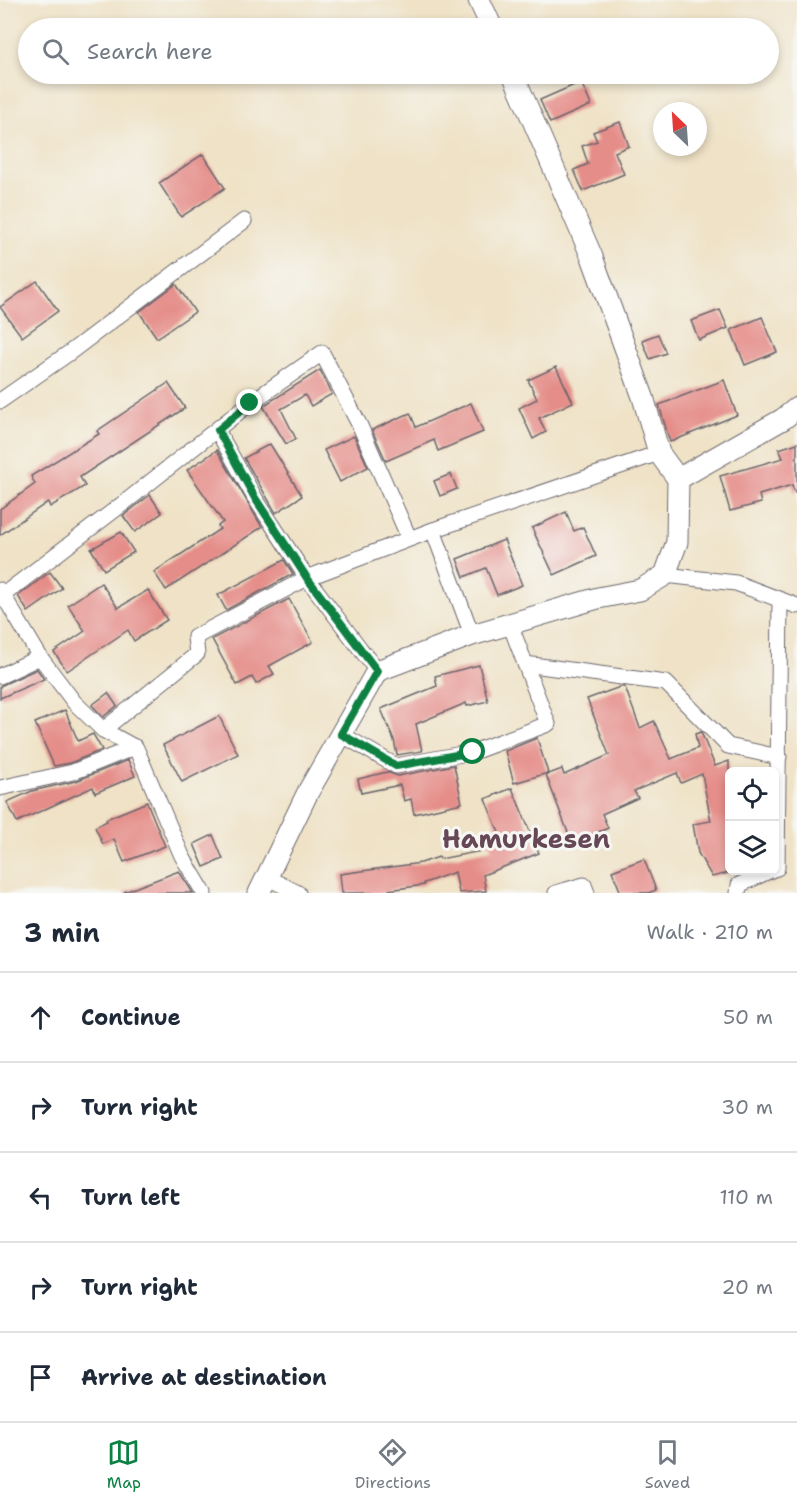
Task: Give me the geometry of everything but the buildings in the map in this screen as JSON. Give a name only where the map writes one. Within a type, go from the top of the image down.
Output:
[{"type":"street","points":[[479,0],[487,18]]},
{"type":"street","points":[[517,84],[592,257],[643,397],[659,453],[678,479],[677,542],[665,575]]},
{"type":"street","points":[[0,401],[244,221]]},
{"type":"street","points":[[204,893],[182,856],[135,747],[103,730],[74,702],[40,657],[1,592],[218,430],[250,403],[322,353],[360,426],[409,538]]},
{"type":"street","points":[[678,479],[757,434],[797,408]]},
{"type":"street","points":[[218,430],[255,498],[307,578],[377,671]]},
{"type":"street","points":[[103,730],[197,654],[195,637],[307,578],[409,538],[659,453]]},
{"type":"street","points":[[433,530],[472,635]]},
{"type":"street","points":[[298,893],[263,885],[309,792],[377,671],[472,635],[598,598],[640,590],[665,575],[736,583],[797,606]]},
{"type":"street","points":[[777,821],[780,601]]},
{"type":"street","points":[[341,734],[396,766],[473,752],[548,724],[510,624]]},
{"type":"street","points":[[0,676],[40,657]]},
{"type":"street","points":[[525,664],[666,683],[728,746],[778,757]]},
{"type":"street","points":[[0,788],[73,772],[135,747]]},
{"type":"street","points":[[738,893],[739,885],[762,875]]},
{"type":"street","points":[[556,893],[584,885],[587,893]]},
{"type":"district","name":"Hamurkesen","points":[[526,838]]},
{"type":"route","points":[[250,403],[218,430],[255,498],[307,578],[377,671],[341,734],[396,766],[473,752]]}]
